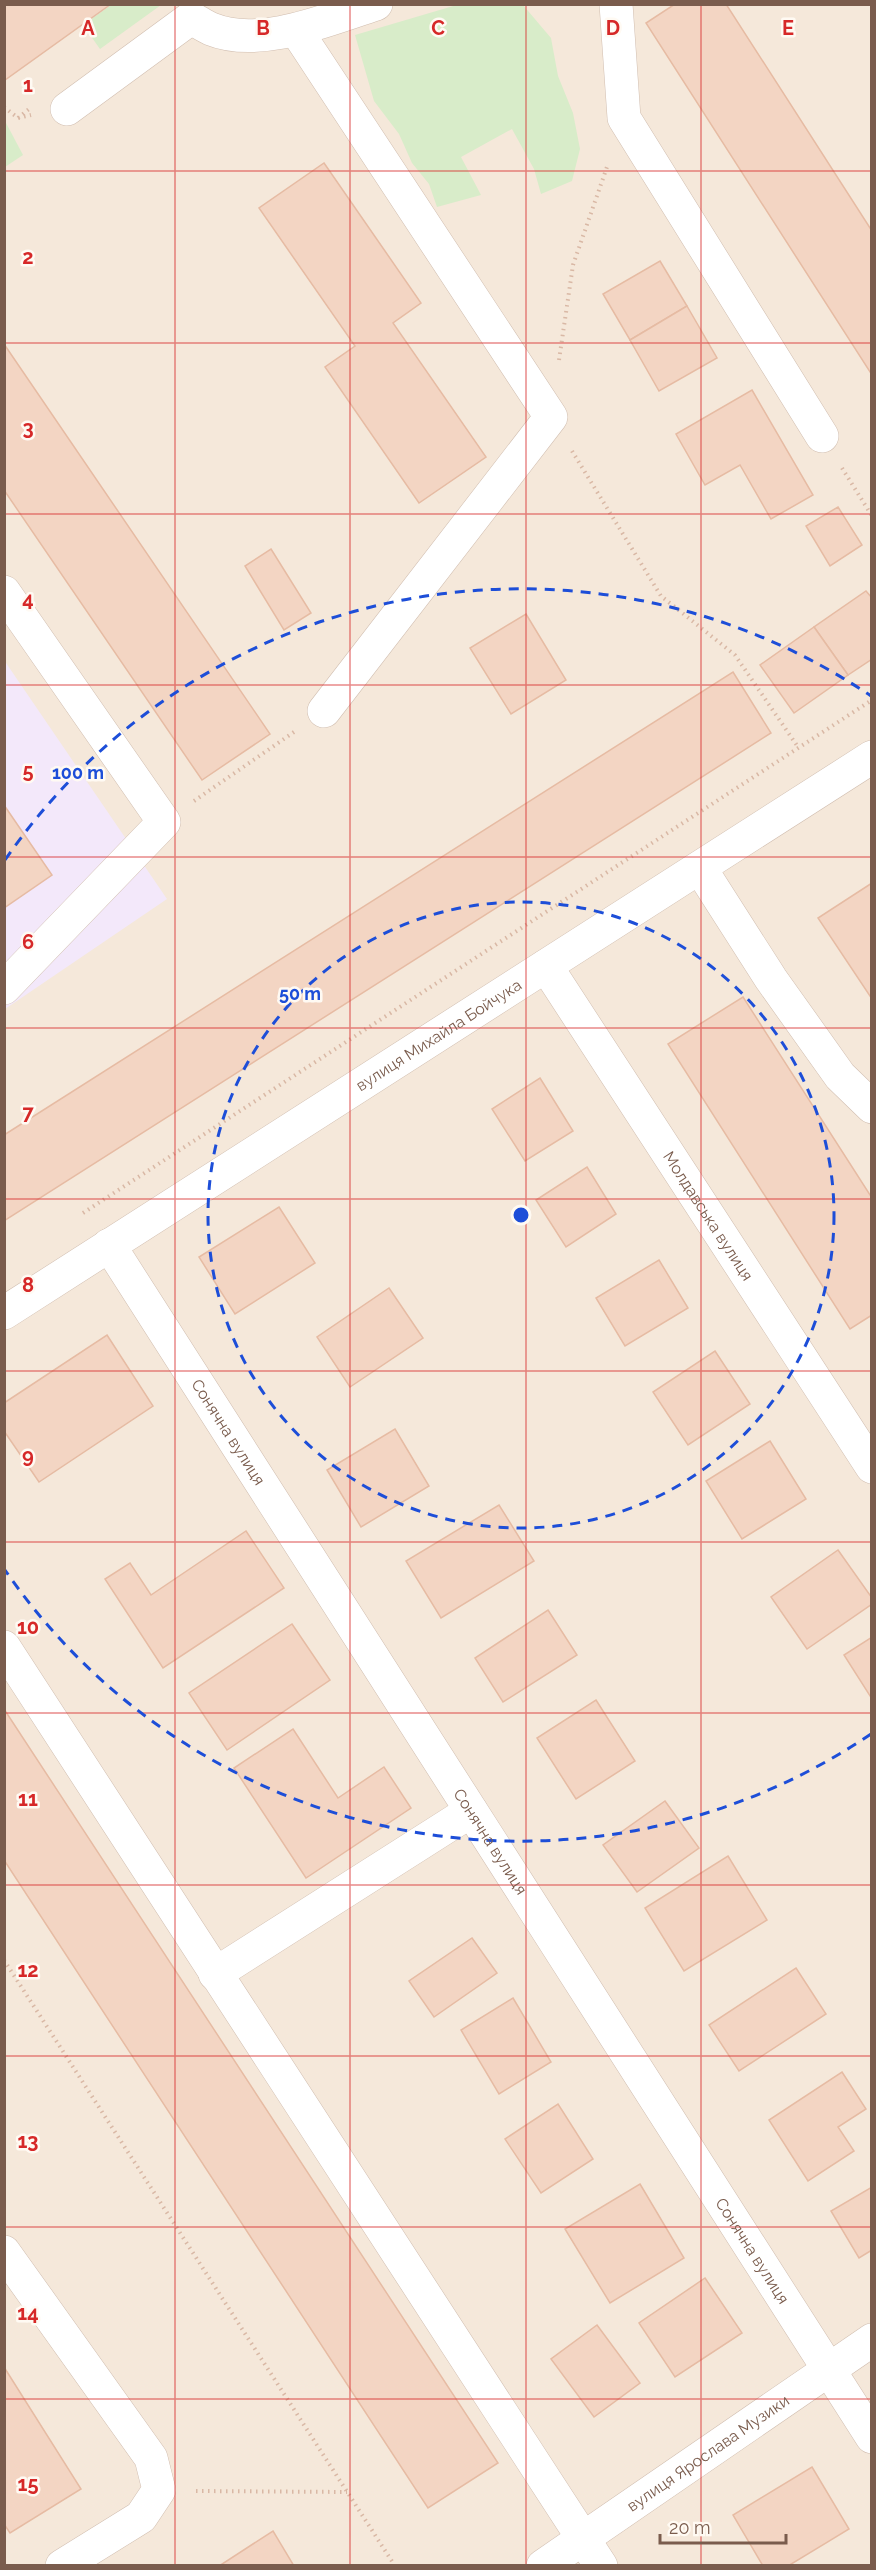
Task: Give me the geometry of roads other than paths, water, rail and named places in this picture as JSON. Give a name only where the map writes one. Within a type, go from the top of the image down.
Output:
[{"type":"street","points":[[67,109],[191,18],[212,30],[248,35],[296,30],[376,4]]},
{"type":"street","points":[[616,4],[624,118],[822,436]]},
{"type":"street","points":[[296,30],[551,417],[324,711]]},
{"type":"street","points":[[4,592],[164,822],[4,988]]},
{"type":"street","name":"вулиця Михайла Бойчука","points":[[4,1313],[872,757]]},
{"type":"street","points":[[700,868],[771,979],[833,1066],[849,1087],[872,1107]]},
{"type":"street","name":"Молдавська вулиця","points":[[546,966],[872,1467]]},
{"type":"street","name":"Сонячна вулиця","points":[[109,1245],[872,2437]]},
{"type":"street","points":[[4,1647],[601,2565]]},
{"type":"street","points":[[215,1974],[471,1810]]},
{"type":"street","points":[[4,2252],[151,2458],[159,2490],[141,2517],[62,2565]]},
{"type":"street","name":"вулиця Ярослава Музики","points":[[543,2565],[872,2340]]}]
